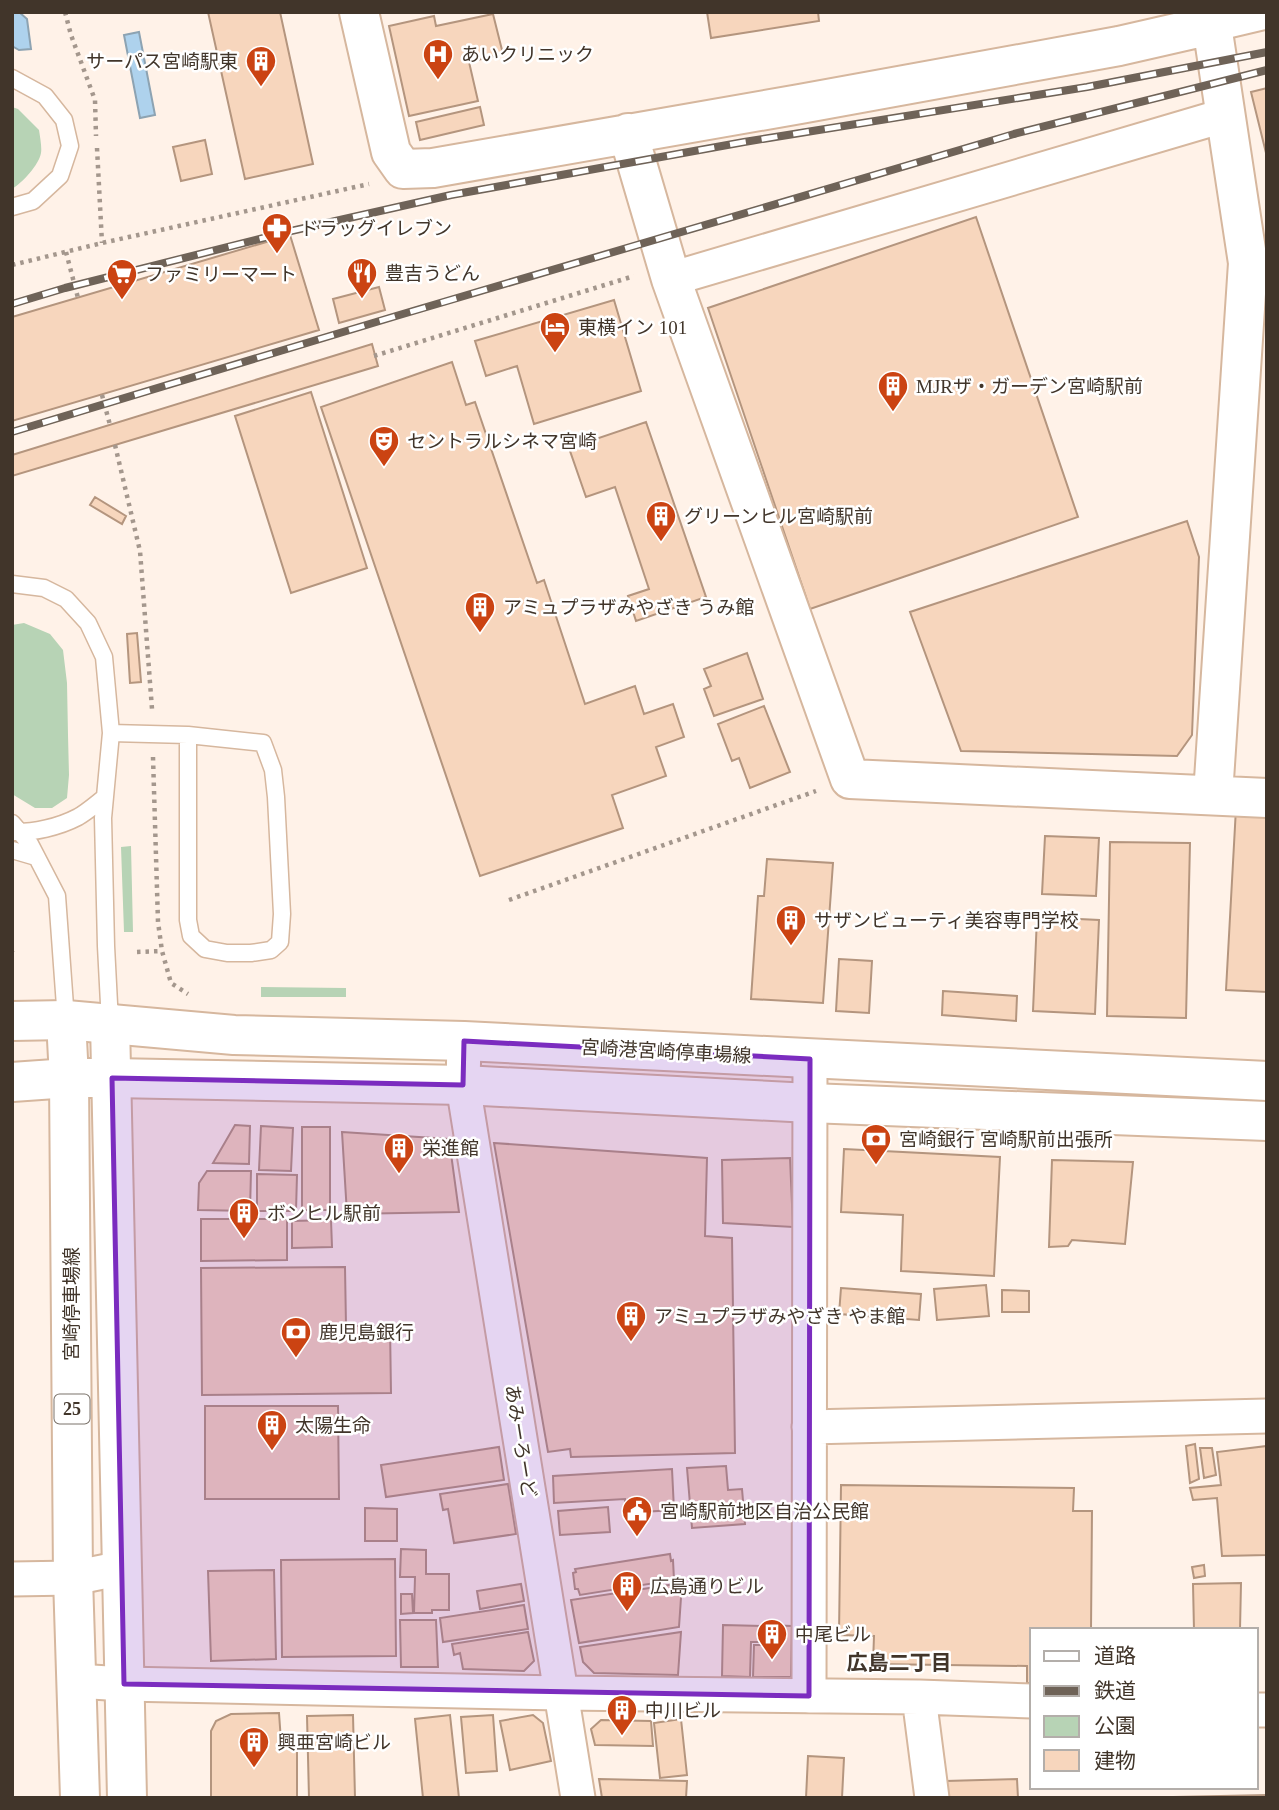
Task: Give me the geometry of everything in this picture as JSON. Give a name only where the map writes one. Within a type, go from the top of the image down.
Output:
[{"type":"main road","points":[[359,12],[391,152],[403,169],[433,168],[1105,48],[1210,18],[1226,115],[1258,260],[1213,795]]},
{"type":"main road","points":[[628,133],[654,277],[850,779],[1267,797]]},
{"type":"main road","name":"宮崎港宮崎停車場線","points":[[12,1021],[66,1020],[234,1035],[464,1041],[1267,1081]]},
{"type":"main road","name":"宮崎停車場線","points":[[66,1020],[69,1078],[73,1578],[80,1798]]},
{"type":"main road","points":[[110,1023],[127,1798]]},
{"type":"main road","points":[[12,1082],[112,1078],[463,1085],[1267,1121]]},
{"type":"street","points":[[1210,18],[1266,12]]},
{"type":"street","points":[[654,277],[1226,115]]},
{"type":"street","name":"あみーろーど","points":[[464,1041],[463,1085],[578,1798]]},
{"type":"street","points":[[809,1696],[810,1059]]},
{"type":"street","points":[[809,1427],[1267,1416]]},
{"type":"street","points":[[12,1579],[73,1578],[122,1567]]},
{"type":"street","points":[[76,1681],[1030,1701]]},
{"type":"street","points":[[919,1697],[932,1798]]},
{"type":"lane","points":[[12,78],[45,96],[64,120],[70,146],[60,176],[33,201],[12,207]]},
{"type":"lane","points":[[12,584],[44,588],[66,600],[88,623],[104,657],[111,733],[103,818],[110,1023]]},
{"type":"lane","points":[[111,733],[188,735],[263,743],[275,783],[282,914],[280,942],[271,950],[228,953],[205,949],[191,936],[188,920],[188,735]]},
{"type":"lane","points":[[15,829],[54,827],[78,817],[105,797]]},
{"type":"lane","points":[[15,829],[30,844],[57,896],[66,1020]]},
{"type":"lane","points":[[12,850],[36,857]]},
{"type":"path","points":[[12,265],[376,182]]},
{"type":"path","points":[[66,252],[78,298]]},
{"type":"path","points":[[374,356],[654,277]]},
{"type":"path","points":[[102,395],[110,425]]},
{"type":"path","points":[[115,445],[140,551],[153,720]]},
{"type":"path","points":[[137,951],[162,951],[158,922],[153,750]]},
{"type":"path","points":[[509,900],[850,779]]},
{"type":"highlighted area","points":[[464,1041],[810,1059],[809,1696],[124,1684],[112,1078],[463,1085]]},
{"type":"green space","points":[[12,107],[18,109],[39,130],[41,153],[34,168],[12,189]]},
{"type":"green space","points":[[24,623],[50,634],[63,650],[67,683],[69,775],[67,798],[52,808],[35,808],[12,794],[12,625]]},
{"type":"green space","points":[[131,846],[133,932],[124,932],[121,847]]},
{"type":"green space","points":[[261,987],[346,988],[346,997],[261,997]]},
{"type":"water","points":[[12,12],[19,12],[27,19],[31,49],[19,50],[12,46]]},
{"type":"water","points":[[139,32],[155,115],[140,118],[124,35]]},
{"type":"building","name":"サーパス宮崎駅東","points":[[208,12],[280,12],[313,164],[245,179]]},
{"type":"building","points":[[707,12],[818,12],[819,21],[711,38]]},
{"type":"building","name":"あいクリニック","points":[[493,14],[503,54],[469,62],[478,101],[409,116],[389,26],[434,16],[436,26]]},
{"type":"building","points":[[1267,88],[1267,157],[1251,92]]},
{"type":"building","points":[[480,107],[484,125],[420,140],[416,122]]},
{"type":"building","points":[[205,140],[212,174],[181,181],[173,147]]},
{"type":"building","name":"MJRザ・ガーデン宮崎駅前","points":[[976,217],[1078,517],[810,609],[708,308]]},
{"type":"building","points":[[290,235],[319,330],[12,421],[12,317]]},
{"type":"building","points":[[379,287],[385,310],[339,323],[333,299]]},
{"type":"building","name":"東横イン 101","points":[[614,300],[641,391],[534,424],[517,366],[486,376],[475,341]]},
{"type":"building","points":[[372,344],[378,366],[12,476],[12,455]]},
{"type":"building","name":"アミュプラザみやざき うみ館","points":[[452,362],[466,405],[475,402],[537,583],[544,580],[585,704],[635,686],[644,714],[673,704],[684,737],[656,747],[666,776],[612,795],[623,828],[480,876],[321,407]]},
{"type":"building","points":[[311,392],[367,568],[291,593],[235,416]]},
{"type":"building","name":"グリーンヒル宮崎駅前","points":[[646,422],[706,597],[636,621],[628,596],[649,589],[615,487],[586,497],[569,448]]},
{"type":"building","points":[[95,497],[126,516],[122,524],[90,505]]},
{"type":"building","points":[[1187,521],[1199,557],[1192,735],[1177,756],[961,751],[910,612]]},
{"type":"building","points":[[137,633],[141,682],[130,683],[127,634]]},
{"type":"building","points":[[747,653],[763,699],[714,716],[704,689],[711,686],[704,669]]},
{"type":"building","points":[[764,706],[790,772],[750,788],[739,758],[732,761],[718,724]]},
{"type":"building","points":[[1236,808],[1267,810],[1267,992],[1226,990]]},
{"type":"building","points":[[1045,836],[1099,838],[1096,896],[1042,894]]},
{"type":"building","points":[[1110,842],[1190,843],[1186,1018],[1107,1016]]},
{"type":"building","name":"サザンビューティ美容専門学校","points":[[767,859],[833,863],[823,1003],[751,999],[758,896],[764,896]]},
{"type":"building","points":[[1037,917],[1099,920],[1095,1014],[1033,1011]]},
{"type":"building","points":[[839,959],[872,961],[869,1013],[836,1011]]},
{"type":"building","points":[[943,991],[1017,996],[1016,1021],[942,1015]]},
{"type":"building","points":[[235,1125],[250,1126],[249,1164],[213,1163]]},
{"type":"building","points":[[261,1126],[293,1128],[291,1171],[259,1170]]},
{"type":"building","points":[[302,1127],[330,1127],[330,1210],[302,1210]]},
{"type":"building","name":"栄進館","points":[[342,1132],[449,1139],[459,1212],[347,1214]]},
{"type":"building","name":"アミュプラザみやざき やま館","points":[[494,1143],[707,1158],[705,1236],[732,1238],[735,1453],[571,1457],[570,1449],[548,1452]]},
{"type":"building","points":[[844,1149],[1000,1157],[994,1276],[901,1271],[903,1215],[841,1212]]},
{"type":"building","points":[[790,1158],[793,1227],[723,1223],[722,1160]]},
{"type":"building","points":[[1052,1160],[1133,1162],[1125,1244],[1072,1240],[1068,1246],[1049,1247]]},
{"type":"building","points":[[207,1171],[251,1171],[250,1211],[198,1210],[199,1183]]},
{"type":"building","points":[[257,1174],[297,1175],[296,1211],[257,1211]]},
{"type":"building","name":"ボンヒル駅前","points":[[201,1219],[287,1219],[287,1260],[201,1261]]},
{"type":"building","points":[[331,1220],[332,1247],[292,1248],[292,1221]]},
{"type":"building","name":"鹿児島銀行","points":[[345,1267],[346,1326],[390,1326],[391,1393],[202,1395],[201,1268]]},
{"type":"building","points":[[986,1285],[989,1316],[937,1320],[934,1289]]},
{"type":"building","points":[[841,1288],[921,1294],[919,1320],[839,1314]]},
{"type":"building","points":[[1002,1290],[1029,1291],[1029,1312],[1002,1312]]},
{"type":"building","name":"太陽生命","points":[[205,1406],[338,1406],[339,1499],[205,1499]]},
{"type":"building","points":[[1195,1444],[1199,1479],[1190,1483],[1186,1446]]},
{"type":"building","points":[[1267,1446],[1267,1555],[1222,1556],[1217,1498],[1193,1500],[1190,1488],[1221,1485],[1217,1452]]},
{"type":"building","points":[[499,1447],[504,1480],[386,1497],[381,1465]]},
{"type":"building","points":[[1200,1448],[1212,1448],[1216,1475],[1204,1478]]},
{"type":"building","points":[[726,1466],[728,1490],[742,1489],[745,1524],[692,1528],[687,1468]]},
{"type":"building","points":[[672,1469],[674,1510],[642,1512],[642,1518],[626,1519],[625,1499],[554,1503],[553,1476]]},
{"type":"building","points":[[508,1484],[516,1534],[454,1543],[448,1509],[443,1510],[440,1494]]},
{"type":"building","points":[[841,1485],[1074,1488],[1073,1511],[1092,1511],[1091,1628],[1030,1628],[1030,1683],[1027,1683],[1027,1666],[873,1664],[874,1636],[839,1635]]},
{"type":"building","points":[[608,1507],[610,1532],[560,1535],[558,1511]]},
{"type":"building","points":[[365,1508],[397,1509],[397,1541],[365,1541]]},
{"type":"building","points":[[401,1549],[426,1550],[426,1574],[449,1574],[449,1610],[414,1613],[415,1577],[400,1577]]},
{"type":"building","points":[[670,1554],[674,1580],[580,1595],[578,1589],[575,1589],[575,1569]]},
{"type":"building","points":[[395,1559],[396,1656],[282,1657],[281,1560]]},
{"type":"building","points":[[1204,1565],[1205,1576],[1194,1578],[1192,1567]]},
{"type":"building","points":[[274,1570],[276,1659],[211,1661],[208,1571]]},
{"type":"building","name":"広島通りビル","points":[[682,1583],[679,1627],[579,1643],[571,1600]]},
{"type":"building","points":[[1241,1583],[1240,1628],[1194,1628],[1193,1584]]},
{"type":"building","points":[[521,1584],[524,1601],[480,1609],[477,1591]]},
{"type":"building","points":[[401,1594],[412,1594],[413,1613],[401,1614]]},
{"type":"building","points":[[524,1605],[528,1629],[443,1642],[440,1618]]},
{"type":"building","points":[[400,1620],[436,1620],[438,1667],[401,1667]]},
{"type":"building","points":[[723,1625],[762,1626],[762,1642],[751,1642],[750,1677],[722,1676]]},
{"type":"building","name":"中尾ビル","points":[[765,1625],[792,1626],[791,1677],[753,1677],[754,1645],[765,1645]]},
{"type":"building","points":[[528,1632],[534,1661],[524,1671],[463,1669],[460,1653],[454,1655],[452,1644]]},
{"type":"building","points":[[681,1632],[678,1675],[594,1673],[583,1662],[580,1647]]},
{"type":"building","name":"興亜宮崎ビル","points":[[279,1713],[281,1741],[297,1739],[297,1798],[211,1798],[211,1731],[216,1721],[231,1714]]},
{"type":"building","points":[[353,1715],[355,1798],[309,1798],[307,1716]]},
{"type":"building","points":[[450,1715],[459,1798],[423,1798],[415,1719]]},
{"type":"building","points":[[493,1715],[497,1771],[466,1773],[461,1717]]},
{"type":"building","points":[[533,1715],[543,1723],[551,1761],[510,1770],[500,1721]]},
{"type":"building","points":[[681,1719],[687,1775],[660,1778],[654,1723]]},
{"type":"building","name":"中川ビル","points":[[601,1720],[651,1721],[653,1746],[595,1745],[591,1729]]},
{"type":"building","points":[[808,1756],[844,1758],[842,1798],[806,1798]]},
{"type":"building","points":[[599,1779],[687,1781],[686,1798],[602,1798]]},
{"type":"building","points":[[1017,1779],[1018,1798],[946,1798],[946,1781]]},
{"type":"building","points":[[1267,1795],[1267,1798],[1173,1797]]},
{"type":"railway","points":[[12,304],[291,231],[451,195],[744,142],[1087,87],[1267,52]]},
{"type":"railway","points":[[12,432],[1014,134],[1267,70]]},
{"type":"place","name":"あいクリニック","points":[[438,81]]},
{"type":"place","name":"サーパス宮崎駅東","points":[[261,88]]},
{"type":"place","name":"ドラッグイレブン","points":[[277,255]]},
{"type":"place","name":"豊吉うどん","points":[[362,300]]},
{"type":"place","name":"ファミリーマート","points":[[122,301]]},
{"type":"place","name":"東横イン 101","points":[[555,354]]},
{"type":"place","name":"MJRザ・ガーデン宮崎駅前","points":[[893,413]]},
{"type":"place","name":"セントラルシネマ宮崎","points":[[384,468]]},
{"type":"place","name":"グリーンヒル宮崎駅前","points":[[661,543]]},
{"type":"place","name":"アミュプラザみやざき うみ館","points":[[480,634]]},
{"type":"place","name":"サザンビューティ美容専門学校","points":[[791,947]]},
{"type":"place","name":"宮崎銀行 宮崎駅前出張所","points":[[876,1166]]},
{"type":"place","name":"栄進館","points":[[399,1175]]},
{"type":"place","name":"ボンヒル駅前","points":[[244,1240]]},
{"type":"place","name":"アミュプラザみやざき やま館","points":[[631,1343]]},
{"type":"place","name":"鹿児島銀行","points":[[296,1359]]},
{"type":"place","name":"太陽生命","points":[[272,1452]]},
{"type":"place","name":"宮崎駅前地区自治公民館","points":[[637,1538]]},
{"type":"place","name":"広島通りビル","points":[[627,1613]]},
{"type":"place","name":"中尾ビル","points":[[772,1661]]},
{"type":"place","name":"中川ビル","points":[[622,1737]]},
{"type":"place","name":"興亜宮崎ビル","points":[[254,1769]]},
{"type":"district","name":"広島二丁目","points":[[899,1663]]}]
